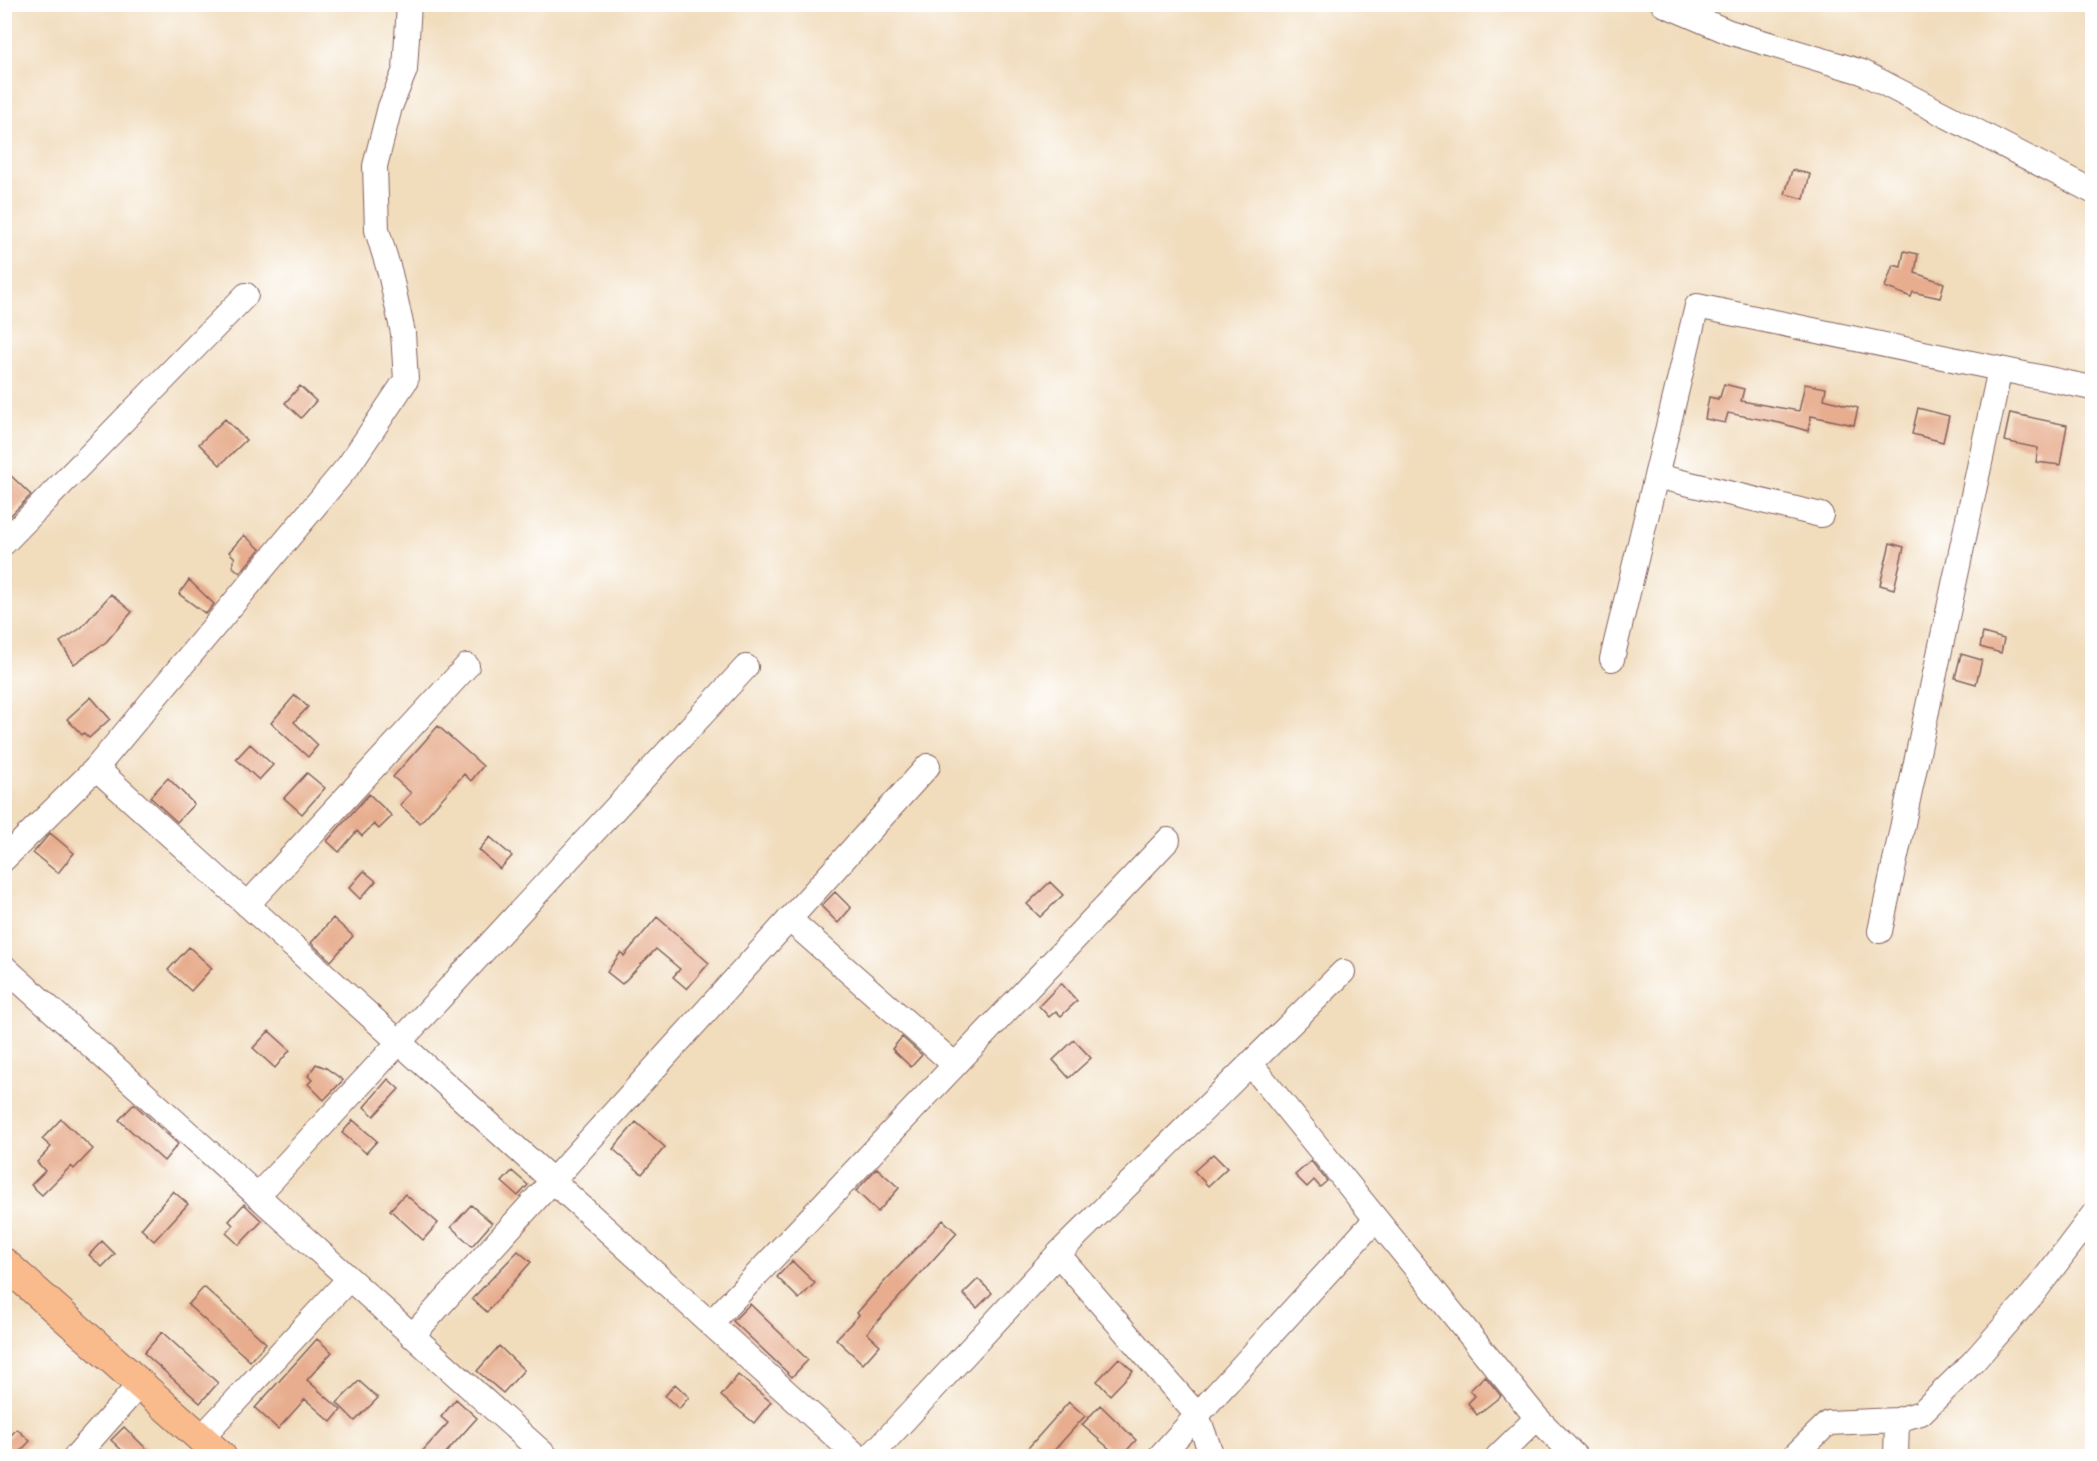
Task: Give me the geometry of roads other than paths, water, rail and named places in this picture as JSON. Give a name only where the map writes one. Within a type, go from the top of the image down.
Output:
[{"type":"main road","points":[[4,1263],[211,1447]]},
{"type":"street","points":[[4,859],[96,768],[349,465],[406,380],[403,333],[390,273],[377,230],[375,166],[390,107],[405,70],[409,4]]},
{"type":"street","points":[[1663,4],[1729,32],[1862,72],[2092,191]]},
{"type":"street","points":[[4,543],[246,295]]},
{"type":"street","points":[[1612,659],[1697,306],[2092,388]]},
{"type":"street","points":[[1880,931],[2001,369]]},
{"type":"street","points":[[1656,476],[1821,515]]},
{"type":"street","points":[[247,905],[467,666]]},
{"type":"street","points":[[257,1196],[746,667]]},
{"type":"street","points":[[412,1336],[928,766]]},
{"type":"street","points":[[96,768],[857,1456]]},
{"type":"street","points":[[710,1324],[1168,840]]},
{"type":"street","points":[[789,919],[955,1065]]},
{"type":"street","points":[[4,968],[546,1456]]},
{"type":"street","points":[[871,1456],[1058,1254],[1343,972]]},
{"type":"street","points":[[1250,1063],[1537,1418],[1575,1456]]},
{"type":"street","points":[[1794,1456],[1828,1423],[1897,1419],[1921,1413],[1973,1362],[2033,1294],[2092,1216]]},
{"type":"street","points":[[1160,1456],[1376,1219]]},
{"type":"street","points":[[1058,1254],[1197,1415],[1212,1456]]},
{"type":"street","points":[[211,1447],[350,1279]]},
{"type":"street","points":[[76,1456],[140,1384]]},
{"type":"street","points":[[1498,1456],[1537,1418]]},
{"type":"street","points":[[1896,1456],[1897,1419]]}]
